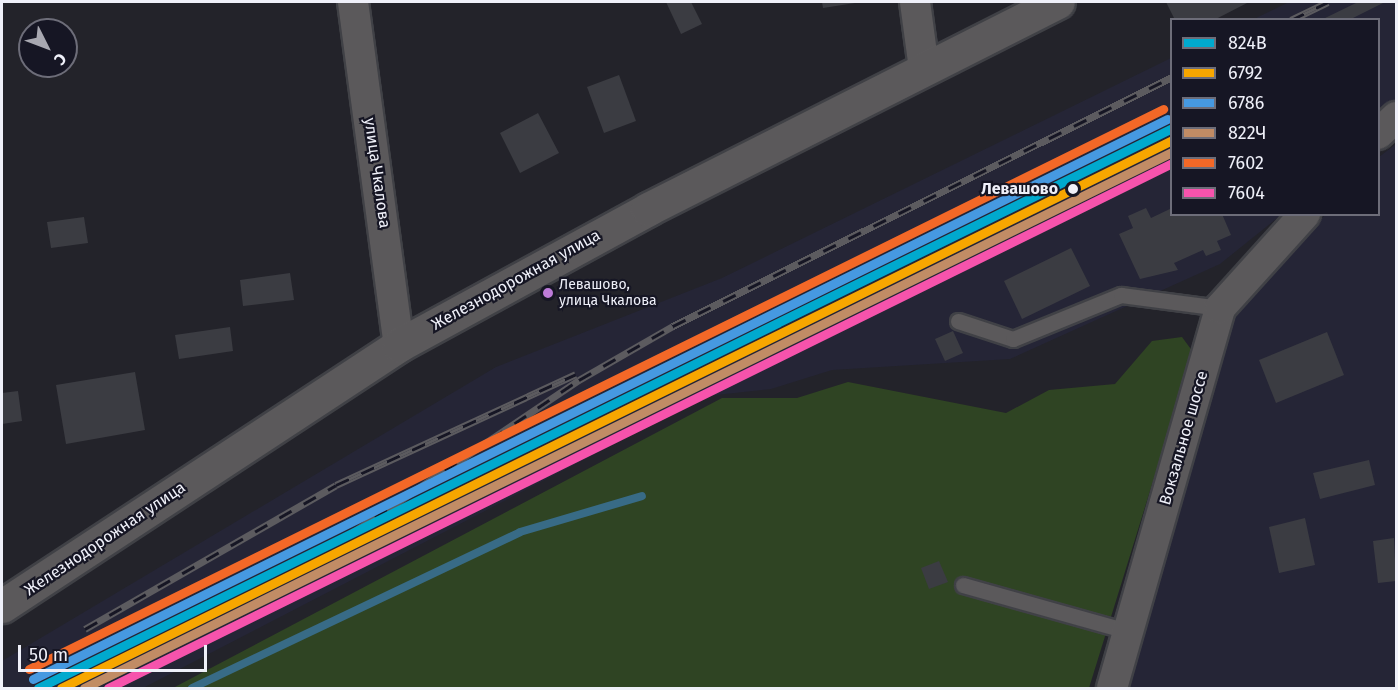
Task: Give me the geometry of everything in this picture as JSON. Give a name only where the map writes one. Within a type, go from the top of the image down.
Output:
[{"type":"street","name":"улица Чкалова","points":[[354,2],[399,345]]},
{"type":"street","points":[[915,2],[924,69]]},
{"type":"street","name":"Железнодорожная улица","points":[[2,606],[399,345],[638,214],[1058,2]]},
{"type":"street","points":[[1380,132],[1396,117]]},
{"type":"street","name":"Вокзальное шоссе","points":[[1112,688],[1130,632],[1220,308],[1303,216]]},
{"type":"lane","points":[[958,321],[1014,339],[1121,295],[1220,308]]},
{"type":"lane","points":[[963,585],[1130,632]]},
{"type":"shaded area","points":[[1289,2],[1396,2],[1396,109],[1380,118],[1380,18],[1256,18]]},
{"type":"shaded area","points":[[1170,58],[1170,216],[1280,216],[1220,264],[1010,359],[832,370],[771,389],[707,396],[143,688],[2,688],[2,661],[496,367],[722,278]]},
{"type":"shaded area","points":[[1396,144],[1396,688],[1124,688],[1234,312],[1324,216],[1380,216],[1380,156]]},
{"type":"green space","points":[[1182,337],[1193,352],[1089,688],[173,688],[722,398],[797,398],[848,382],[1006,413],[1049,390],[1115,384],[1152,341]]},
{"type":"building","points":[[666,2],[691,2],[702,24],[681,34]]},
{"type":"building","points":[[822,2],[854,2],[855,3],[823,8]]},
{"type":"building","points":[[1166,2],[1249,2],[1218,18],[1174,18]]},
{"type":"building","points":[[1358,2],[1385,2],[1353,18],[1325,18]]},
{"type":"building","points":[[619,75],[636,121],[604,133],[587,87]]},
{"type":"building","points":[[538,113],[559,153],[520,173],[500,133]]},
{"type":"building","points":[[1146,208],[1151,218],[1170,209],[1170,216],[1223,216],[1231,235],[1217,241],[1221,250],[1206,256],[1203,250],[1174,263],[1178,270],[1140,279],[1119,234],[1133,228],[1128,216]]},
{"type":"building","points":[[84,217],[88,243],[51,248],[47,222]]},
{"type":"building","points":[[1071,248],[1090,286],[1022,319],[1004,281]]},
{"type":"building","points":[[290,273],[294,300],[243,306],[240,280]]},
{"type":"building","points":[[230,327],[233,351],[179,359],[175,335]]},
{"type":"building","points":[[953,331],[963,353],[945,361],[935,339]]},
{"type":"building","points":[[1327,332],[1344,375],[1276,403],[1259,360]]},
{"type":"building","points":[[135,372],[145,430],[66,444],[56,385]]},
{"type":"building","points":[[18,391],[22,421],[2,424],[2,393]]},
{"type":"building","points":[[1369,460],[1375,485],[1320,499],[1313,473]]},
{"type":"building","points":[[1305,518],[1315,565],[1279,573],[1269,527]]},
{"type":"building","points":[[1394,538],[1396,581],[1378,583],[1373,541]]},
{"type":"building","points":[[939,561],[948,582],[929,589],[921,568]]},
{"type":"waterway","points":[[192,688],[520,532],[642,496]]},
{"type":"railway","points":[[1295,18],[1328,2]]},
{"type":"railway","points":[[352,533],[579,380],[673,326],[1170,78]]},
{"type":"railway","points":[[85,629],[336,485],[576,374]]},
{"type":"transit line","name":"7602","points":[[29,669],[1163,109]]},
{"type":"transit line","name":"6786","points":[[33,679],[1167,119]]},
{"type":"transit line","name":"824В","points":[[38,688],[1170,129]]},
{"type":"transit line","name":"6792","points":[[61,688],[1170,141]]},
{"type":"transit line","name":"822Ч","points":[[84,688],[1170,153]]},
{"type":"transit line","name":"7604","points":[[108,688],[1170,164]]},
{"type":"place","name":"Левашово","points":[[1073,189]]},
{"type":"place","name":"Левашово, улица Чкалова","points":[[548,293]]}]
